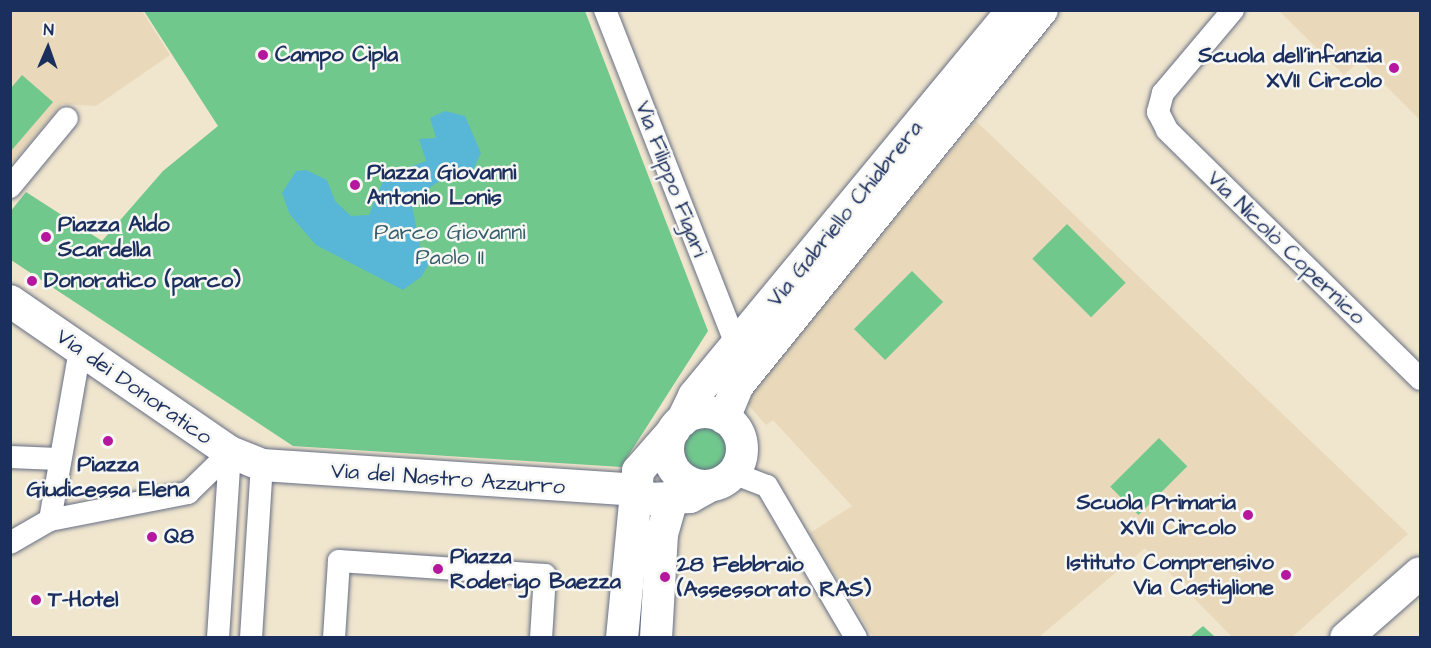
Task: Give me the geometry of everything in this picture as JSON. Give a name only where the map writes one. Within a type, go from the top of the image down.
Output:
[{"type":"street","name":"Via Filippo Figari","points":[[605,10],[737,347]]},
{"type":"street","name":"Via Gabriello Chiabrera","points":[[622,638],[638,471],[678,425],[694,396],[737,347],[1013,10]]},
{"type":"street","name":"Via Gabriello Chiabrera","points":[[724,418],[738,385],[1042,10]]},
{"type":"street","name":"Via Nicolò Copernico","points":[[1233,10],[1163,93],[1158,112],[1167,130],[1420,379]]},
{"type":"street","points":[[10,187],[67,118]]},
{"type":"street","name":"Via dei Donoratico","points":[[10,302],[230,452],[262,465]]},
{"type":"street","points":[[50,520],[58,459],[80,350]]},
{"type":"street","points":[[721,480],[741,443],[724,418],[700,413],[678,425],[668,448],[676,472],[688,482],[721,480],[766,486],[856,638]]},
{"type":"street","points":[[188,493],[230,452]]},
{"type":"street","points":[[218,638],[230,452]]},
{"type":"street","points":[[10,457],[58,459]]},
{"type":"street","points":[[251,638],[262,465]]},
{"type":"street","name":"Via del Nastro Azzurro","points":[[262,465],[635,490],[650,499],[690,497],[721,480]]},
{"type":"street","points":[[10,543],[50,520],[188,493],[227,501]]},
{"type":"street","points":[[656,638],[662,534],[672,498]]},
{"type":"street","points":[[334,638],[339,561],[545,575],[542,638]]},
{"type":"street","points":[[1346,638],[1420,573]]},
{"type":"shaded area","points":[[11,11],[142,11],[170,55],[96,106],[62,104],[11,164]]},
{"type":"shaded area","name":"Scuola dell'infanzia XVII Circolo","points":[[1279,11],[1420,11],[1420,120],[1360,60],[1344,75]]},
{"type":"shaded area","points":[[976,121],[1408,534],[1292,637],[1232,637],[1145,548],[1039,637],[873,637],[810,533],[852,506],[773,420],[766,425],[744,400]]},
{"type":"green space","name":"Parco Giovanni Paolo II","points":[[144,11],[585,11],[708,331],[621,467],[293,446],[11,260],[10,212],[26,192],[102,241],[163,171],[218,126]]},
{"type":"green space","points":[[22,75],[53,102],[11,151],[11,88]]},
{"type":"green space","points":[[1067,224],[1126,283],[1091,317],[1032,259]]},
{"type":"green space","points":[[912,271],[943,302],[885,360],[854,329]]},
{"type":"green space","points":[[700,413],[713,414],[734,427],[741,443],[738,464],[722,482],[688,482],[669,457]]},
{"type":"green space","points":[[1159,438],[1187,466],[1138,515],[1110,487]]},
{"type":"green space","points":[[1203,626],[1215,637],[1190,637]]},
{"type":"water","points":[[445,111],[465,116],[481,153],[472,172],[460,181],[442,179],[411,201],[422,255],[430,262],[421,277],[403,290],[316,245],[290,215],[282,193],[296,171],[306,170],[327,180],[335,201],[351,216],[369,215],[385,176],[426,161],[419,139],[436,138],[430,118]]},
{"type":"place","name":"Campo Cipla","points":[[263,55]]},
{"type":"place","name":"Scuola dell'infanzia XVII Circolo","points":[[1394,68]]},
{"type":"place","name":"Piazza Giovanni Antonio Lonis","points":[[355,185]]},
{"type":"place","name":"Piazza Aldo Scardella","points":[[46,237]]},
{"type":"place","name":"Donoratico (parco)","points":[[32,281]]},
{"type":"place","name":"Piazza Giudicessa Elena","points":[[108,441]]},
{"type":"place","name":"Scuola Primaria XVII Circolo","points":[[1248,515]]},
{"type":"place","name":"Q8","points":[[152,537]]},
{"type":"place","name":"Piazza Roderigo Baezza","points":[[438,569]]},
{"type":"place","name":"Istituto Comprensivo Via Castiglione","points":[[1286,575]]},
{"type":"place","name":"28 Febbraio (Assessorato RAS)","points":[[665,577]]},
{"type":"place","name":"T-Hotel","points":[[36,600]]}]
